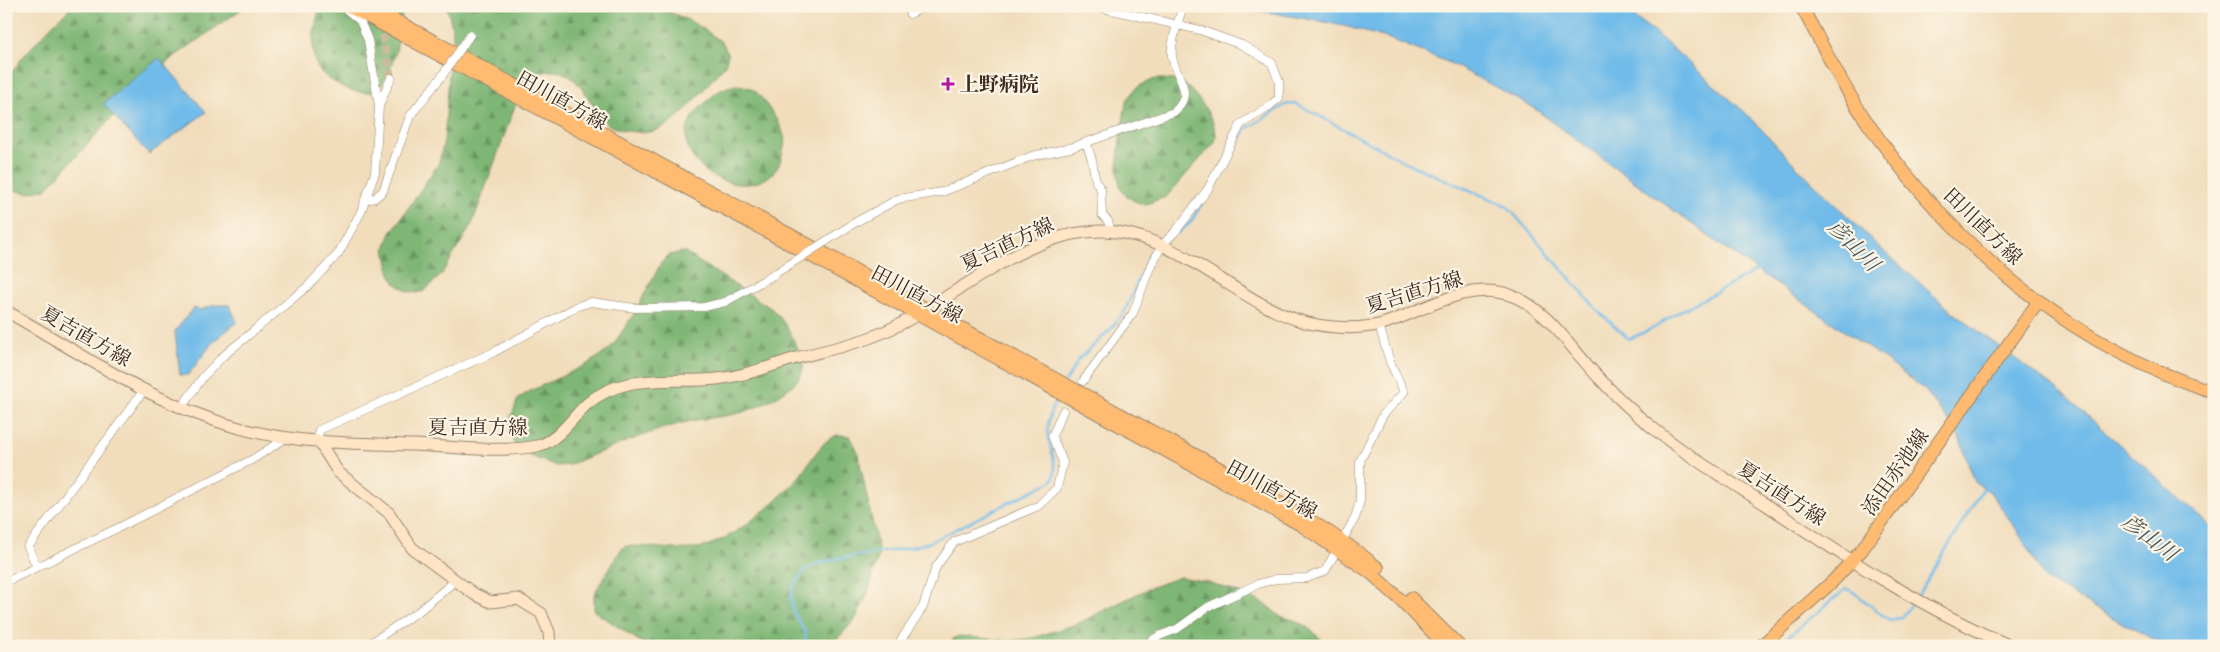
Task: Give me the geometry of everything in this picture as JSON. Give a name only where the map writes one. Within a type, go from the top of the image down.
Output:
[{"type":"main road","name":"田川直方線","points":[[348,6],[921,312],[1208,462],[1308,519],[1339,544],[1402,601],[1446,646]]},
{"type":"main road","name":"田川直方線","points":[[370,6],[921,312]]},
{"type":"main road","name":"田川直方線","points":[[1801,6],[1865,120],[1894,158],[1931,204],[2035,306],[2123,355],[2189,385],[2214,392]]},
{"type":"main road","name":"夏吉直方線","points":[[6,311],[97,366],[144,390],[181,408],[245,430],[286,438],[486,448],[541,445],[553,438],[592,399],[624,385],[658,380],[720,379],[757,371],[873,337],[921,312],[984,272],[1046,242],[1074,234],[1111,232],[1140,237],[1162,245],[1271,308],[1300,321],[1329,327],[1379,325],[1456,295],[1488,291],[1515,296],[1535,307],[1600,379],[1653,429],[1697,460],[1851,562],[1939,612],[2011,646]]},
{"type":"main road","name":"添田赤池線","points":[[1761,646],[1832,582],[1861,551],[2035,306]]},
{"type":"main road","points":[[318,440],[338,472],[389,513],[412,548],[474,594],[491,602],[518,599],[541,612],[549,632],[550,646]]},
{"type":"main road","name":"田川直方線","points":[[1339,544],[1398,586],[1459,646]]},
{"type":"street","points":[[181,408],[202,377],[222,357],[308,285],[338,254],[361,212],[374,174],[379,106],[368,40],[360,21],[342,6]]},
{"type":"street","points":[[910,14],[926,6]]},
{"type":"street","points":[[1082,381],[1132,313],[1149,270],[1162,245],[1175,232],[1208,189],[1241,124],[1266,110],[1279,98],[1279,82],[1272,63],[1242,45],[1200,30],[1094,6]]},
{"type":"street","points":[[318,440],[319,430],[494,352],[578,306],[591,302],[635,308],[704,307],[725,302],[770,277],[856,222],[898,199],[942,192],[1032,156],[1086,142],[1174,112],[1183,104],[1185,96],[1172,55],[1182,8]]},
{"type":"street","points":[[365,200],[375,198],[383,191],[410,116],[442,76],[470,35]]},
{"type":"street","points":[[379,106],[391,78]]},
{"type":"street","points":[[1086,142],[1096,182],[1101,189],[1102,215],[1108,221],[1111,232]]},
{"type":"street","points":[[1143,646],[1159,636],[1177,629],[1208,607],[1258,584],[1276,579],[1307,578],[1325,571],[1355,518],[1360,501],[1360,460],[1383,415],[1404,392],[1390,362],[1379,325]]},
{"type":"street","points":[[37,567],[28,547],[144,390]]},
{"type":"street","points":[[897,646],[923,607],[936,567],[954,542],[1038,506],[1057,488],[1063,462],[1052,436],[1063,411]]},
{"type":"street","points":[[6,582],[253,459],[286,438]]},
{"type":"street","points":[[366,646],[419,611],[455,581]]},
{"type":"green space","points":[[73,6],[246,6],[157,69],[46,189],[28,193],[6,189],[6,81],[22,58],[54,23]]},
{"type":"green space","points":[[320,6],[403,6],[393,61],[377,91],[353,91],[329,79],[320,71],[314,56],[313,39]]},
{"type":"green space","points":[[446,6],[656,6],[705,30],[723,43],[728,55],[725,65],[686,110],[667,125],[647,132],[626,131],[609,125],[584,91],[569,76],[561,72],[550,71],[536,76],[519,95],[472,224],[441,275],[424,291],[416,293],[407,291],[396,284],[390,274],[385,248],[391,233],[439,163],[444,142],[453,42],[452,27]]},
{"type":"green space","points":[[1156,79],[1167,79],[1184,84],[1207,110],[1215,127],[1216,135],[1215,142],[1166,197],[1144,205],[1128,197],[1122,190],[1118,172],[1119,148],[1128,98],[1138,87]]},
{"type":"green space","points":[[736,85],[747,87],[758,94],[778,123],[785,140],[777,167],[769,176],[759,182],[748,184],[735,184],[723,181],[702,168],[690,152],[686,135],[688,127],[697,111],[709,99],[719,91]]},
{"type":"green space","points":[[684,252],[772,309],[779,317],[802,358],[803,369],[795,383],[778,396],[743,412],[662,429],[568,465],[557,466],[521,451],[514,444],[510,435],[509,422],[518,399],[528,392],[586,365],[606,352],[614,344],[634,314],[661,263],[669,255]]},
{"type":"green space","points":[[838,435],[850,436],[857,450],[879,553],[868,593],[855,620],[830,646],[647,646],[594,611],[594,594],[620,551],[626,546],[694,549],[715,543],[727,537],[775,501],[795,482],[820,448],[832,437]]},
{"type":"green space","points":[[1180,577],[1208,582],[1250,597],[1267,605],[1279,616],[1294,620],[1307,627],[1329,646],[949,646],[954,638],[960,636],[1010,641],[1032,638],[1077,624],[1147,589]]},
{"type":"water","name":"彦山川","points":[[1231,6],[1619,6],[1653,31],[1749,116],[1794,164],[1878,246],[1950,310],[2064,395],[2214,529],[2214,646],[2167,646],[2122,623],[2045,579],[2015,527],[1990,492],[1975,482],[1958,434],[1926,391],[1887,361],[1718,243],[1531,106],[1450,63],[1390,39],[1337,24]]},
{"type":"water","points":[[159,58],[206,112],[149,154],[103,104]]},
{"type":"water","points":[[215,305],[229,305],[237,322],[213,342],[188,375],[180,375],[175,331],[194,308],[200,310]]},
{"type":"waterway","points":[[1221,172],[1246,129],[1285,105],[1295,103],[1411,165],[1507,206],[1598,311],[1629,339],[1654,328],[1675,314],[1758,270]]},
{"type":"waterway","points":[[1178,233],[1190,223],[1204,200]]},
{"type":"waterway","points":[[1066,381],[1078,360],[1110,330],[1125,311],[1151,251]]},
{"type":"waterway","points":[[806,646],[805,632],[794,613],[791,599],[792,589],[805,570],[819,563],[835,559],[903,549],[928,543],[1052,481],[1055,464],[1048,435],[1048,425],[1051,410],[1058,397]]},
{"type":"waterway","points":[[1917,597],[1982,490],[1986,488]]},
{"type":"waterway","points":[[1777,646],[1846,589],[1851,590],[1890,621],[1901,617],[1914,601]]},
{"type":"tunnel","points":[[380,23],[391,78]]},
{"type":"place","name":"上野病院","points":[[948,84]]}]
